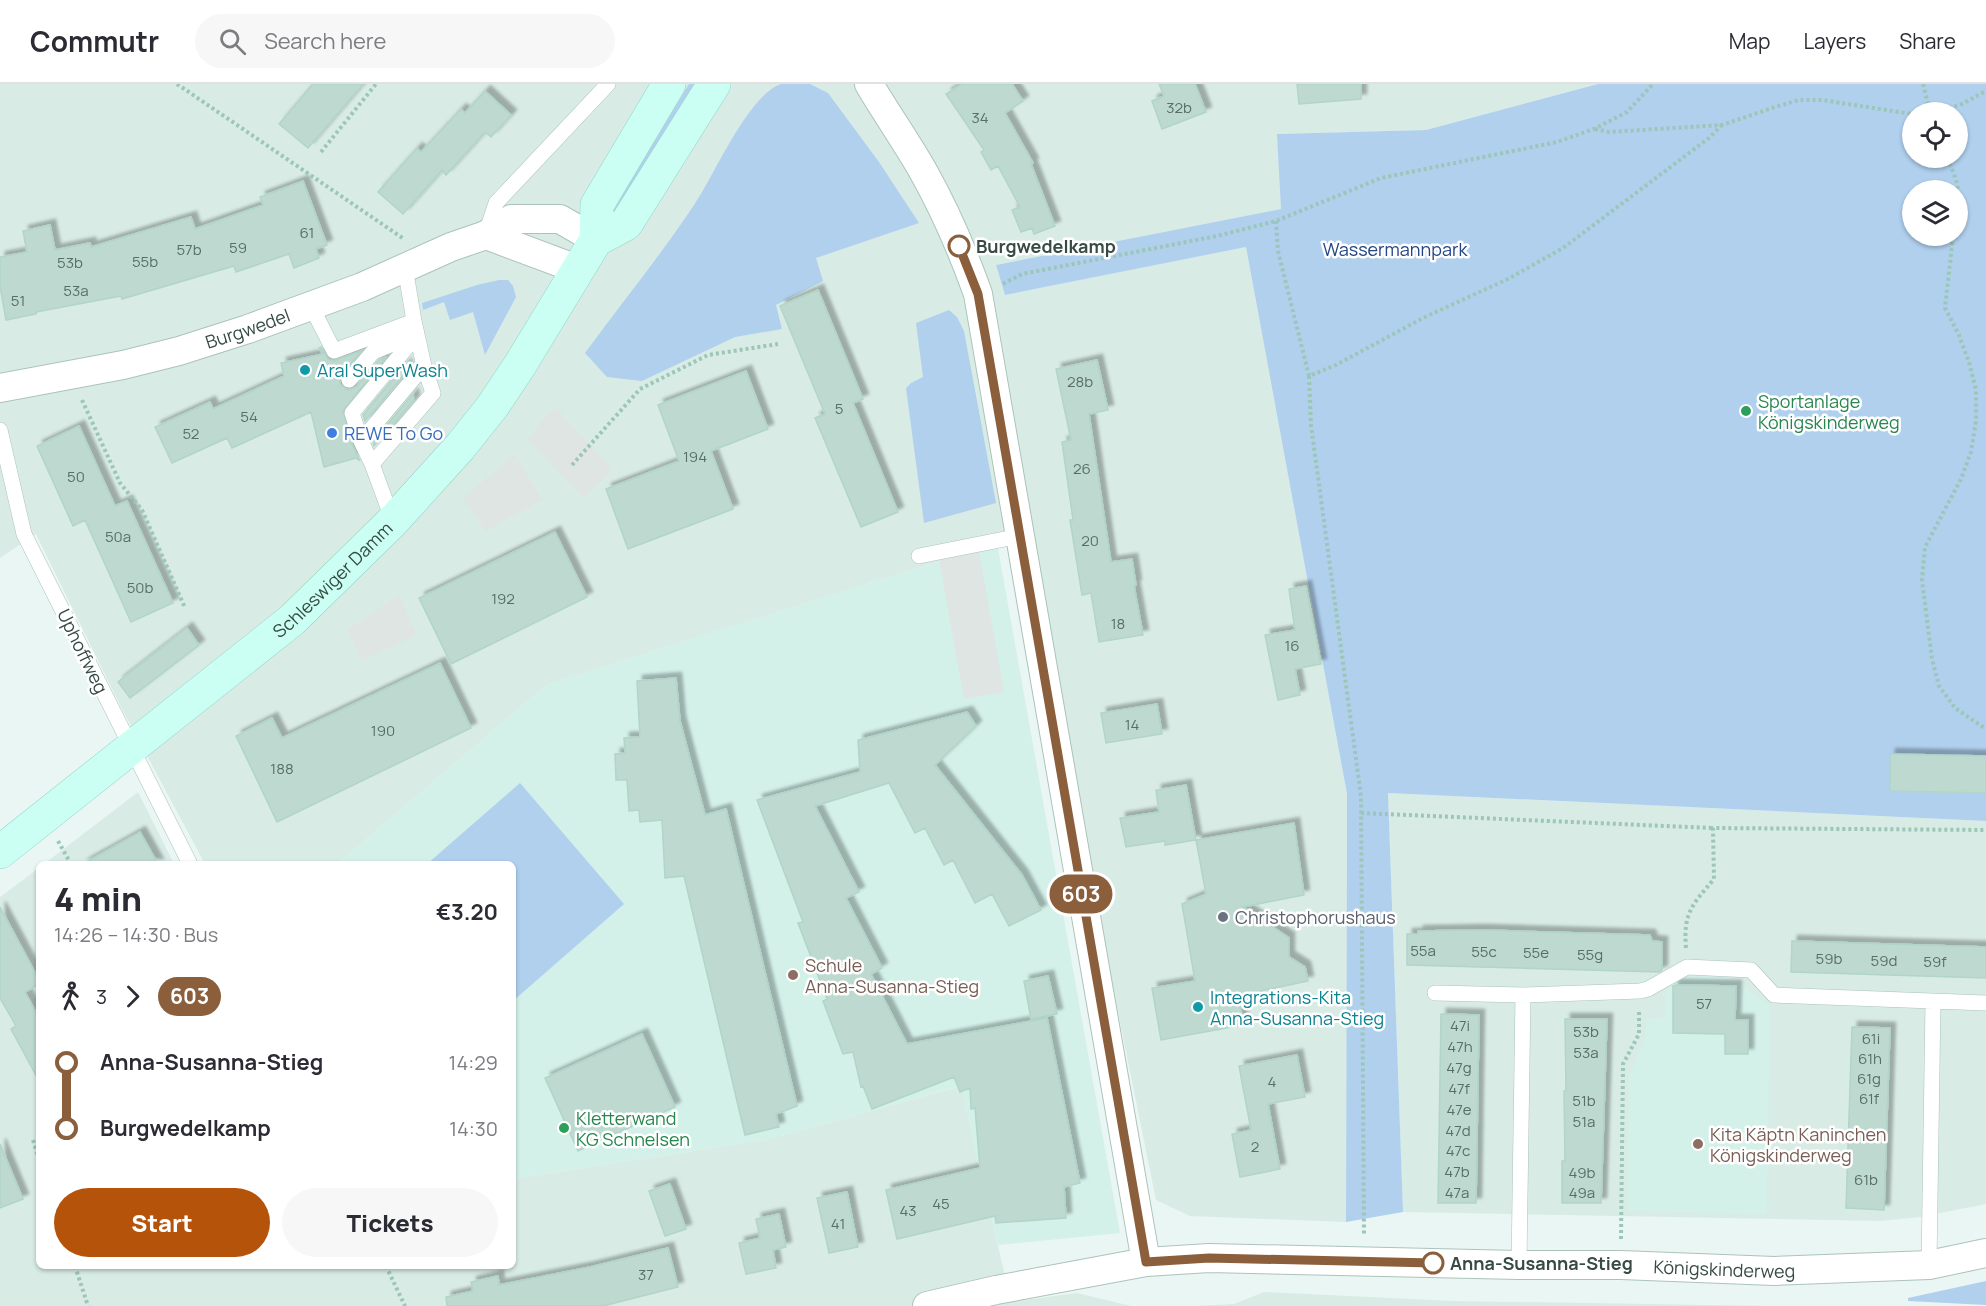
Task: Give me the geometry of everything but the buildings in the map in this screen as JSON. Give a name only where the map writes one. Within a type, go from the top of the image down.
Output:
[{"type":"main road","points":[[596,240],[597,205],[669,84]]},
{"type":"main road","name":"Schleswiger Damm","points":[[0,852],[292,620],[393,521],[460,447],[492,407],[596,240],[626,224],[714,84]]},
{"type":"street","points":[[850,84],[891,120]]},
{"type":"street","points":[[869,84],[914,156],[944,212],[968,265],[978,294],[1146,1262]]},
{"type":"street","name":"Burgwedel","points":[[0,388],[123,365],[179,351],[248,329],[362,287],[451,247],[486,235],[511,219],[560,219],[596,240]]},
{"type":"street","points":[[486,235],[577,269]]},
{"type":"street","name":"Königskinderweg","points":[[927,1306],[996,1290],[1146,1262],[1209,1258],[1621,1265],[1774,1271],[1929,1265],[1986,1252]]},
{"type":"lane","points":[[486,235],[496,203],[608,84]]},
{"type":"lane","points":[[372,464],[433,393],[424,366],[416,328],[410,265]]},
{"type":"lane","points":[[312,306],[334,351],[416,328]]},
{"type":"lane","points":[[349,380],[373,352],[398,342],[416,328]]},
{"type":"lane","points":[[393,521],[352,413],[387,371],[416,328]]},
{"type":"lane","points":[[347,346],[387,371]]},
{"type":"lane","points":[[361,441],[424,366]]},
{"type":"lane","name":"Uphoffweg","points":[[0,430],[24,534],[188,861]]},
{"type":"lane","points":[[919,556],[1020,536]]},
{"type":"lane","points":[[1435,993],[1523,995],[1640,991],[1648,989],[1687,967],[1751,970],[1774,995],[1986,1003]]},
{"type":"lane","points":[[1519,1265],[1523,995]]},
{"type":"lane","points":[[1929,1265],[1933,1002]]},
{"type":"path","points":[[177,84],[406,240],[410,265]]},
{"type":"path","points":[[321,152],[376,84]]},
{"type":"path","points":[[978,294],[994,289],[1022,274],[1217,236],[1276,221],[1381,178],[1557,142],[1594,129],[1627,112],[1653,84]]},
{"type":"path","points":[[1923,84],[1928,102]]},
{"type":"path","points":[[1966,102],[1986,91]]},
{"type":"path","points":[[1594,129],[1608,132],[1722,125],[1799,100],[1821,100],[1902,112]]},
{"type":"path","points":[[1309,376],[1336,365],[1423,318],[1508,279],[1563,248],[1709,138],[1722,125]]},
{"type":"path","points":[[1276,221],[1278,251],[1309,376],[1311,425],[1361,796],[1364,1262]]},
{"type":"path","points":[[1952,246],[1945,308],[1969,362],[1976,390],[1976,421],[1971,452],[1961,479],[1925,547],[1922,580],[1932,659],[1940,686],[1955,708],[1986,729]]},
{"type":"path","points":[[572,465],[640,389],[708,355],[778,344]]},
{"type":"path","points":[[71,375],[120,483],[142,510],[185,608]]},
{"type":"path","points":[[1361,813],[1713,828],[1986,830]]},
{"type":"path","points":[[1687,967],[1684,927],[1694,903],[1714,879],[1713,828]]},
{"type":"path","points":[[1621,1265],[1623,1064],[1639,1034],[1640,991]]},
{"type":"path","points":[[33,1140],[36,1150]]},
{"type":"path","points":[[76,1269],[88,1306]]},
{"type":"path","points":[[387,1269],[405,1306]]},
{"type":"shaded area","points":[[0,84],[1598,84],[1426,130],[1278,134],[1281,209],[996,265],[1005,295],[1246,247],[1347,794],[1346,1222],[1190,1216],[1156,1200],[1021,532],[997,543],[546,685],[341,861],[203,861],[121,707],[36,534],[0,558]]},
{"type":"shaded area","points":[[555,407],[612,469],[584,499],[527,439]]},
{"type":"shaded area","points":[[515,454],[542,500],[485,531],[463,498]]},
{"type":"shaded area","name":"Schule Anna-Susanna-Stieg","points":[[997,543],[1120,1233],[998,1245],[960,1086],[770,1139],[516,1179],[516,861],[341,861],[546,685]]},
{"type":"shaded area","points":[[978,546],[1004,692],[964,699],[938,553]]},
{"type":"shaded area","points":[[399,595],[417,635],[362,660],[347,630]]},
{"type":"shaded area","points":[[138,792],[172,861],[48,861]]},
{"type":"shaded area","points":[[1388,793],[1986,821],[1986,1204],[1920,1217],[1880,1221],[1403,1212]]},
{"type":"shaded area","points":[[36,870],[36,1269],[516,1269],[516,1179],[770,1139],[961,1086],[1011,1302],[1077,1293],[1131,1306],[0,1306],[0,897]]},
{"type":"shaded area","name":"Kita Käptn Kaninchen Königskinderweg","points":[[1680,971],[1733,978],[1770,1006],[1767,1214],[1627,1211],[1629,1076],[1646,1037],[1646,1019],[1666,1017],[1666,985]]},
{"type":"shaded area","points":[[1264,1292],[1453,1301],[1771,1306],[1195,1306],[1234,1304]]},
{"type":"green space","points":[[689,84],[700,84],[603,230],[634,174]]},
{"type":"green space","points":[[781,84],[810,84],[828,93],[879,162],[919,223],[816,258],[823,281],[776,305],[782,329],[735,337],[642,381],[607,377],[585,353],[694,205],[744,119],[756,103]]},
{"type":"green space","name":"Sportanlage Königskinderweg","points":[[1598,84],[1986,84],[1986,821],[1388,793],[1403,1212],[1346,1222],[1347,794],[1246,247],[1005,295],[996,265],[1281,209],[1277,134],[1426,130]]},
{"type":"green space","points":[[499,280],[508,280],[513,286],[516,297],[485,355],[473,312],[450,320],[444,302],[423,310],[422,303]]},
{"type":"green space","points":[[949,310],[957,317],[964,331],[996,503],[924,523],[906,388],[923,377],[916,323]]},
{"type":"green space","points":[[520,783],[624,904],[516,998],[516,861],[430,861]]},
{"type":"green space","points":[[1986,1281],[1986,1305],[1908,1301],[1908,1298]]},
{"type":"bus line","name":"603","points":[[959,246],[978,294],[1146,1262],[1209,1258],[1433,1263]]},
{"type":"place","name":"Burgwedelkamp","points":[[959,246]]},
{"type":"place","name":"Aral SuperWash","points":[[305,370]]},
{"type":"place","name":"Sportanlage Königskinderweg","points":[[1746,411]]},
{"type":"place","name":"REWE To Go","points":[[332,433]]},
{"type":"place","name":"Christophorushaus","points":[[1223,917]]},
{"type":"place","name":"Schule Anna-Susanna-Stieg","points":[[793,975]]},
{"type":"place","name":"Integrations-Kita Anna-Susanna-Stieg","points":[[1198,1007]]},
{"type":"place","name":"Kletterwand KG Schnelsen","points":[[564,1128]]},
{"type":"place","name":"Kita Käptn Kaninchen Königskinderweg","points":[[1698,1144]]},
{"type":"place","name":"Anna-Susanna-Stieg","points":[[1433,1263]]},
{"type":"park label","name":"Wassermannpark","points":[[1395,249]]}]
